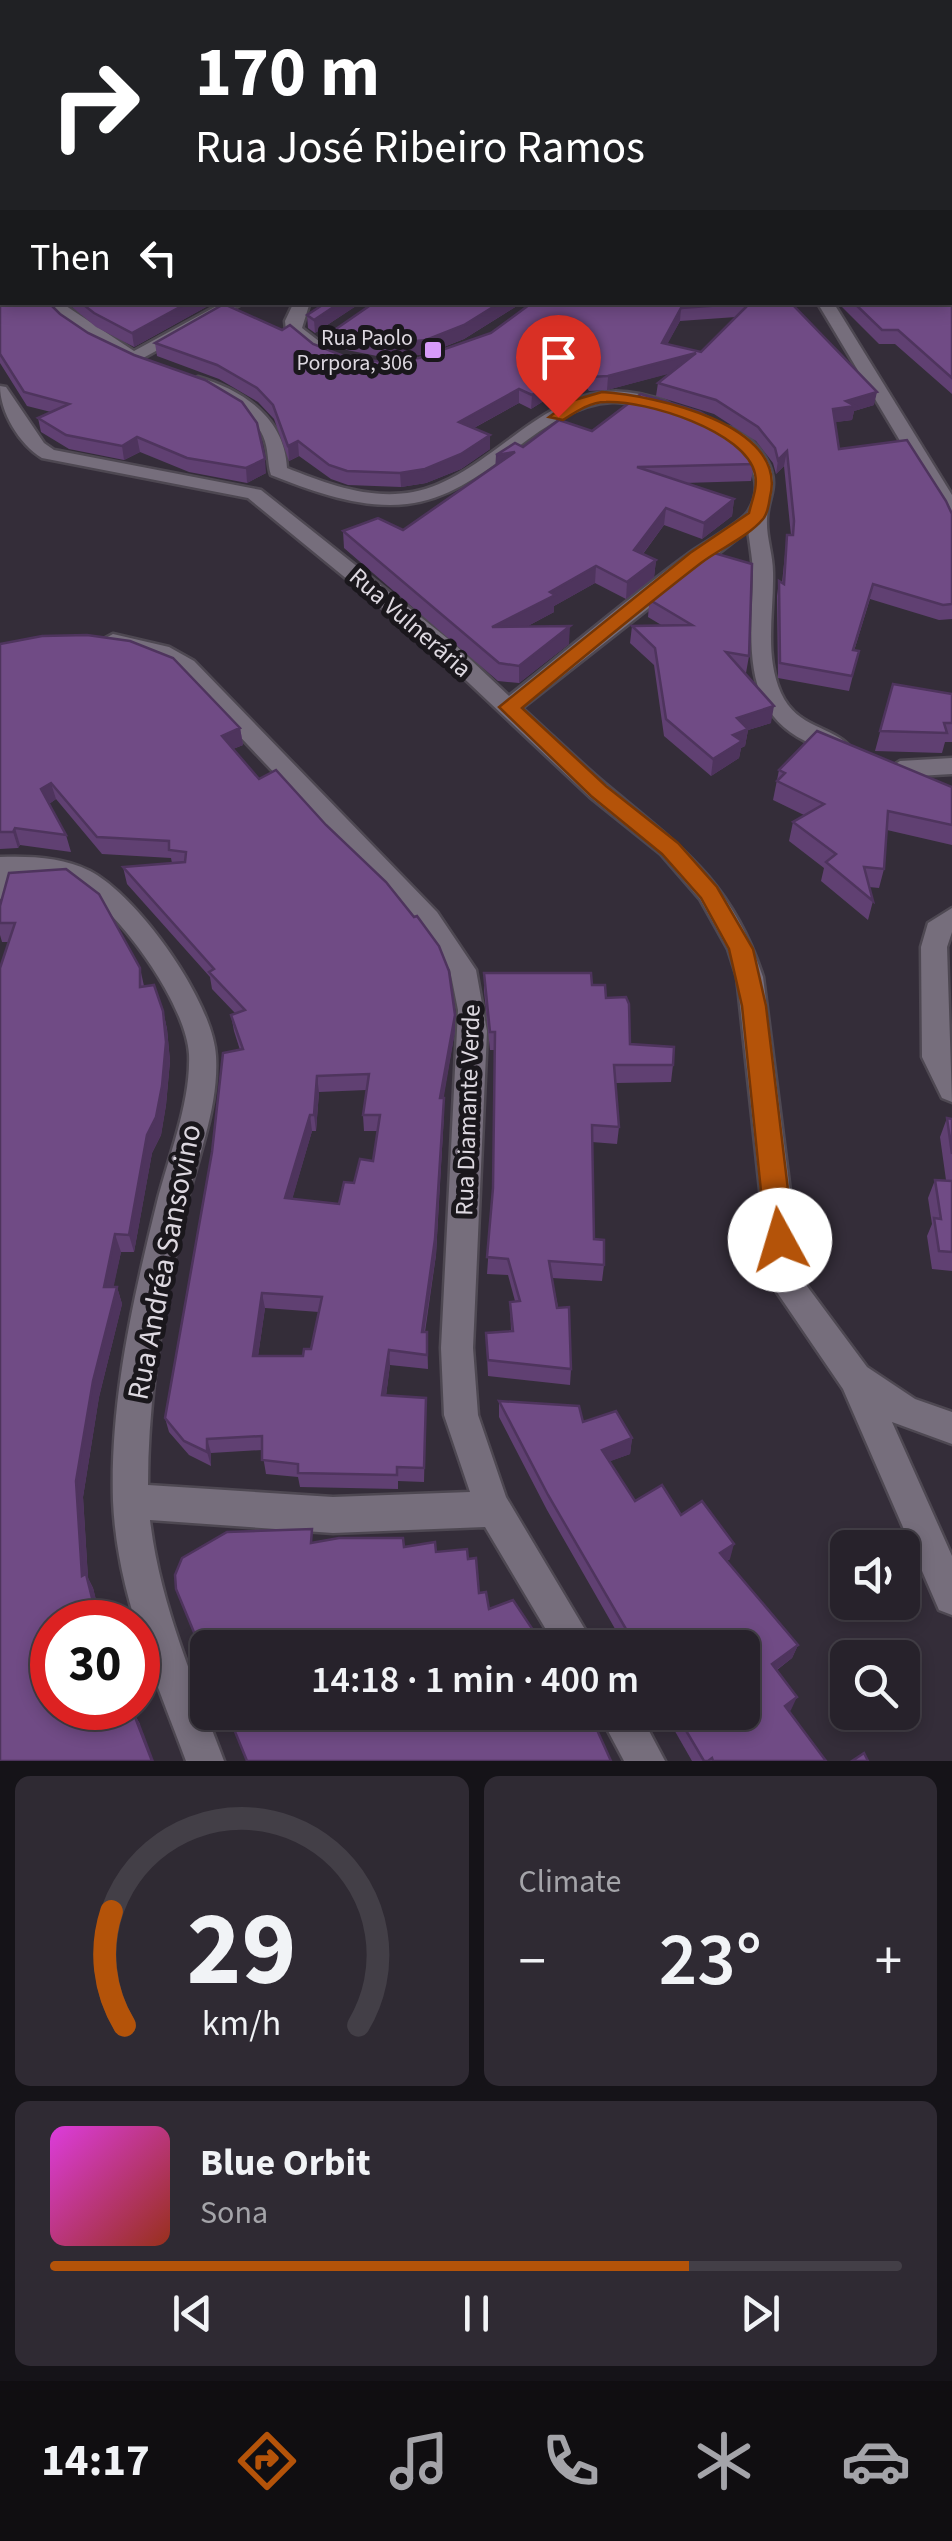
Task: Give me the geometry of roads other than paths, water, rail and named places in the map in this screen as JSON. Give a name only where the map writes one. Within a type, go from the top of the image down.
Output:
[{"type":"street","points":[[54,305],[143,361],[234,305]]},
{"type":"street","points":[[301,305],[293,321],[294,330],[320,342],[340,359]]},
{"type":"street","points":[[826,305],[952,511]]},
{"type":"street","points":[[189,378],[234,396],[256,410],[274,443],[278,471]]},
{"type":"street","name":"Rua Vulnerária","points":[[0,391],[38,447],[48,454],[254,494],[444,647],[598,791],[670,848],[709,893],[741,949],[754,1006],[786,1282],[856,1378],[905,1412],[952,1428]]},
{"type":"street","points":[[278,471],[348,496],[414,498],[470,476],[576,404],[616,396],[697,418],[728,432],[758,458],[764,486],[747,567],[766,692],[804,732],[952,792]]},
{"type":"street","points":[[254,494],[278,471]]},
{"type":"street","points":[[510,707],[697,557],[757,515]]},
{"type":"street","points":[[697,557],[747,567]]},
{"type":"street","name":"Rua Diamante Verde","points":[[84,638],[127,642],[161,652],[186,666],[428,919],[462,963],[470,982],[474,1031],[458,1314],[460,1398],[472,1456],[494,1509],[567,1630]]},
{"type":"street","points":[[884,764],[952,766]]},
{"type":"street","name":"Rua Andréa Sansovino","points":[[3,874],[55,868],[80,876],[116,903],[192,1013],[200,1034],[204,1065],[200,1090],[158,1266],[130,1437],[131,1501],[146,1600],[205,1761]]},
{"type":"street","points":[[948,918],[937,930],[934,947],[936,1057],[952,1090]]},
{"type":"street","points":[[856,1378],[952,1598]]},
{"type":"street","points":[[131,1501],[332,1515],[494,1509]]},
{"type":"street","points":[[628,1730],[646,1761]]},
{"type":"place","name":"Rua Paolo Porpora, 306","points":[[433,350]]}]
